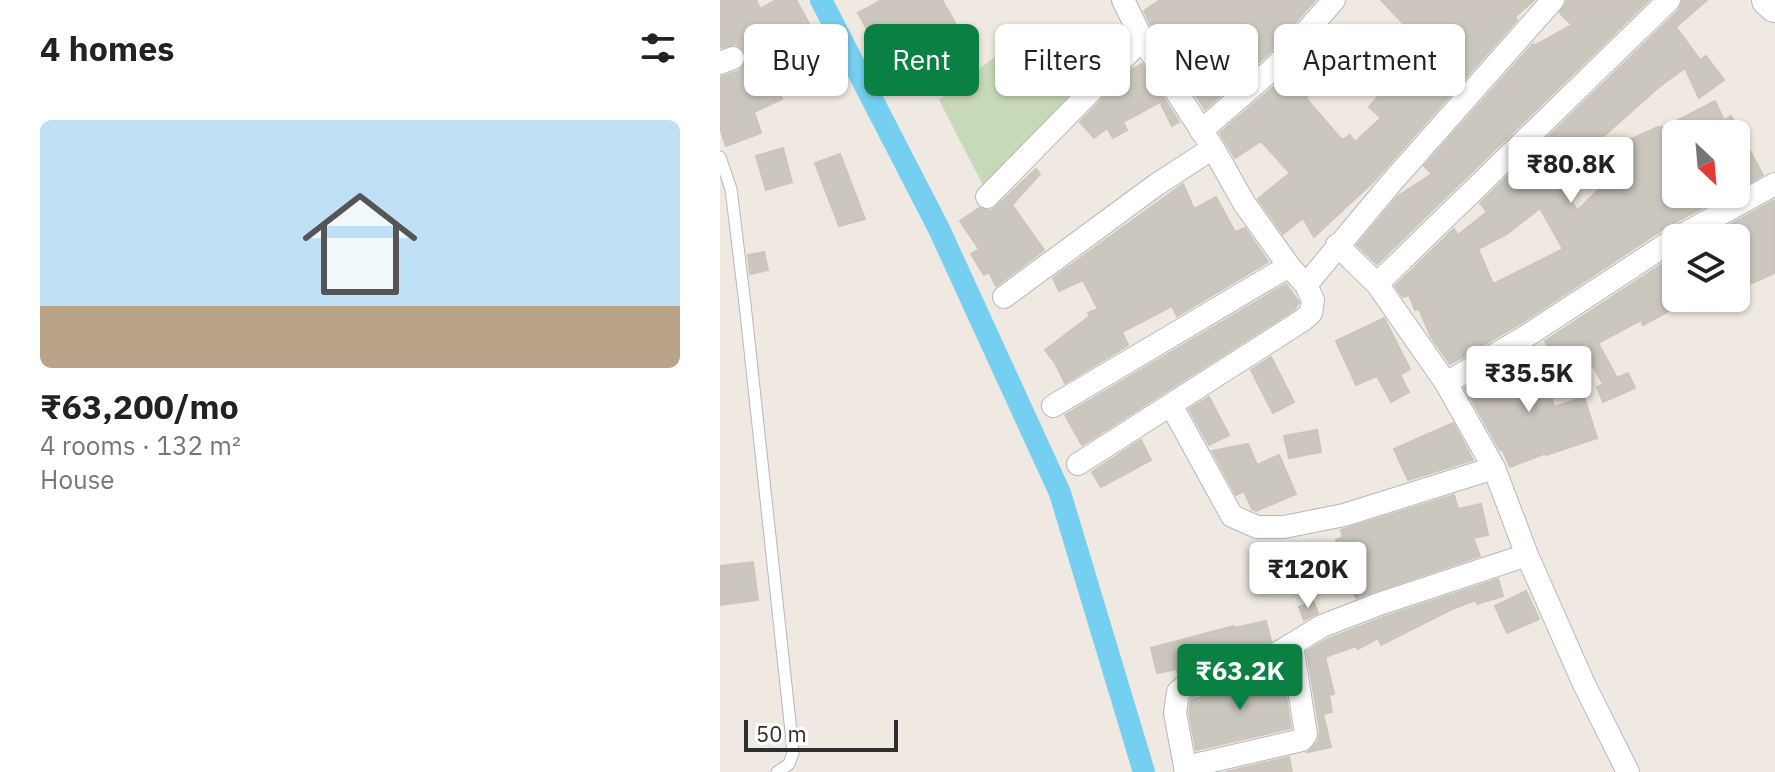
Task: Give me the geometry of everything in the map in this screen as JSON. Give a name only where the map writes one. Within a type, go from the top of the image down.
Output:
[{"type":"street","points":[[1004,297],[1156,185],[1207,139],[1334,0]]},
{"type":"street","points":[[1306,285],[1337,245],[1553,0]]},
{"type":"street","points":[[1377,284],[1669,0]]},
{"type":"street","points":[[1768,0],[1775,6]]},
{"type":"street","points":[[1078,464],[1303,320],[1311,313],[1313,300],[1306,285],[1244,203],[1142,39],[1134,5]]},
{"type":"street","points":[[987,197],[1142,39]]},
{"type":"street","points":[[1702,224],[1775,184]]},
{"type":"street","points":[[1337,245],[1377,284],[1446,383],[1494,468],[1527,555],[1584,684],[1628,772]]},
{"type":"street","points":[[1446,383],[1525,337],[1662,247]]},
{"type":"street","points":[[1053,406],[1289,266]]},
{"type":"street","points":[[1171,405],[1232,516],[1257,527],[1284,527],[1344,515],[1494,468]]},
{"type":"street","points":[[1292,645],[1306,734],[1302,740],[1186,770],[1175,713],[1178,692],[1184,687],[1256,666],[1322,626],[1379,604],[1527,555]]},
{"type":"lane","points":[[720,157],[731,189],[792,741],[789,764],[777,772]]},
{"type":"green space","points":[[995,57],[995,96],[1078,96],[986,191],[939,100],[944,96],[979,96],[979,69]]},
{"type":"building","points":[[720,0],[756,0],[760,9],[776,0],[796,0],[809,24],[744,24],[744,50],[736,44],[720,48]]},
{"type":"building","points":[[882,0],[942,0],[956,24],[864,24],[858,13]]},
{"type":"building","points":[[1160,0],[1315,0],[1294,24],[1274,24],[1274,47],[1258,63],[1258,24],[1150,24],[1144,11]]},
{"type":"building","points":[[1381,0],[1534,0],[1515,17],[1517,20],[1465,79],[1465,24],[1404,24]]},
{"type":"building","points":[[1567,0],[1649,0],[1377,264],[1357,245],[1398,196],[1432,174],[1424,166],[1533,44],[1572,25],[1560,13]]},
{"type":"building","points":[[1683,0],[1707,0],[1676,27],[1700,60],[1706,56],[1724,80],[1699,98],[1685,68],[1660,86],[1569,167],[1556,173],[1577,211],[1602,186],[1583,161],[1662,127],[1662,208],[1702,208],[1672,224],[1662,224],[1662,230],[1518,325],[1450,364],[1431,337],[1419,309],[1415,310],[1409,295],[1403,297],[1395,286],[1454,229],[1458,235],[1487,212],[1480,203],[1679,10]],"holes":[[[1540,208],[1563,249],[1493,284],[1478,249],[1507,234]]]},
{"type":"building","points":[[744,64],[744,96],[781,96],[782,99],[754,112],[761,133],[726,146],[720,128],[720,77],[739,71]]},
{"type":"building","points":[[1142,64],[1146,70],[1146,96],[1162,96],[1179,122],[1172,126],[1160,102],[1123,122],[1127,130],[1113,138],[1107,128],[1094,138],[1080,122],[1105,96],[1130,96],[1132,69]]},
{"type":"building","points":[[1274,86],[1274,96],[1307,96],[1309,102],[1342,140],[1350,135],[1355,142],[1381,118],[1369,107],[1379,96],[1449,96],[1374,181],[1314,237],[1303,218],[1283,234],[1258,199],[1290,173],[1261,141],[1235,158],[1220,133]]},
{"type":"building","points":[[1196,96],[1220,96],[1205,109]]},
{"type":"building","points":[[1715,101],[1724,120],[1678,120]]},
{"type":"building","points":[[783,148],[792,182],[766,190],[756,156]]},
{"type":"building","points":[[1750,151],[1763,175],[1750,182]]},
{"type":"building","points":[[840,154],[865,219],[839,226],[815,163]]},
{"type":"building","points":[[1036,169],[1040,174],[1012,205],[1044,250],[996,286],[989,272],[984,275],[971,254],[979,249],[960,221],[979,208],[990,211],[996,207]]},
{"type":"building","points":[[1183,184],[1194,209],[1216,197],[1235,232],[1245,228],[1268,262],[1177,316],[1172,306],[1122,332],[1128,345],[1065,383],[1045,350],[1090,316],[1088,313],[1098,309],[1083,280],[1059,291],[1053,278]]},
{"type":"building","points":[[1775,200],[1775,273],[1750,284],[1750,224],[1731,224]]},
{"type":"building","points":[[764,252],[768,270],[750,274],[748,255]]},
{"type":"building","points":[[1662,264],[1662,312],[1667,312],[1643,325],[1641,320],[1598,343],[1617,378],[1628,373],[1635,388],[1603,402],[1597,387],[1603,384],[1587,355],[1554,373],[1546,357],[1552,354],[1545,341]]},
{"type":"building","points":[[1286,284],[1299,302],[1295,309],[1082,445],[1065,415]]},
{"type":"building","points":[[1384,318],[1410,369],[1400,375],[1409,392],[1391,402],[1377,376],[1356,385],[1336,341]]},
{"type":"building","points":[[1271,357],[1294,402],[1273,413],[1251,370]]},
{"type":"building","points":[[1544,364],[1554,407],[1584,397],[1597,438],[1510,467],[1465,388],[1501,367],[1503,373]]},
{"type":"building","points":[[1209,397],[1229,435],[1209,445],[1189,409]]},
{"type":"building","points":[[1453,423],[1473,460],[1408,480],[1394,449]]},
{"type":"building","points":[[1317,430],[1321,452],[1289,458],[1284,436]]},
{"type":"building","points":[[1141,440],[1151,460],[1101,487],[1092,472]]},
{"type":"building","points":[[1248,444],[1257,465],[1279,455],[1296,494],[1256,511],[1252,509],[1244,491],[1236,495],[1212,451]]},
{"type":"building","points":[[1454,495],[1458,509],[1481,504],[1488,535],[1473,538],[1480,556],[1356,598],[1336,540],[1343,537],[1341,530]]},
{"type":"building","points":[[753,562],[758,600],[720,605],[720,566]]},
{"type":"building","points":[[1498,579],[1503,596],[1477,604],[1476,600],[1452,609],[1381,645],[1378,638],[1358,649],[1356,646],[1325,657],[1334,694],[1329,695],[1332,712],[1323,714],[1331,747],[1308,752],[1318,742],[1320,732],[1307,651],[1328,639],[1384,617]]},
{"type":"building","points":[[1526,591],[1539,619],[1507,633],[1495,606]]},
{"type":"building","points":[[1313,601],[1318,613],[1304,620],[1299,607]]},
{"type":"building","points":[[1266,621],[1271,641],[1250,653],[1178,674],[1177,669],[1157,673],[1151,648],[1234,626]]},
{"type":"building","points":[[1277,669],[1278,673],[1282,672],[1291,728],[1196,750],[1189,713],[1191,700],[1260,679]]},
{"type":"building","points":[[1289,757],[1292,772],[1226,772]]},
{"type":"waterway","points":[[821,0],[939,229],[1060,493],[1144,772]]}]
